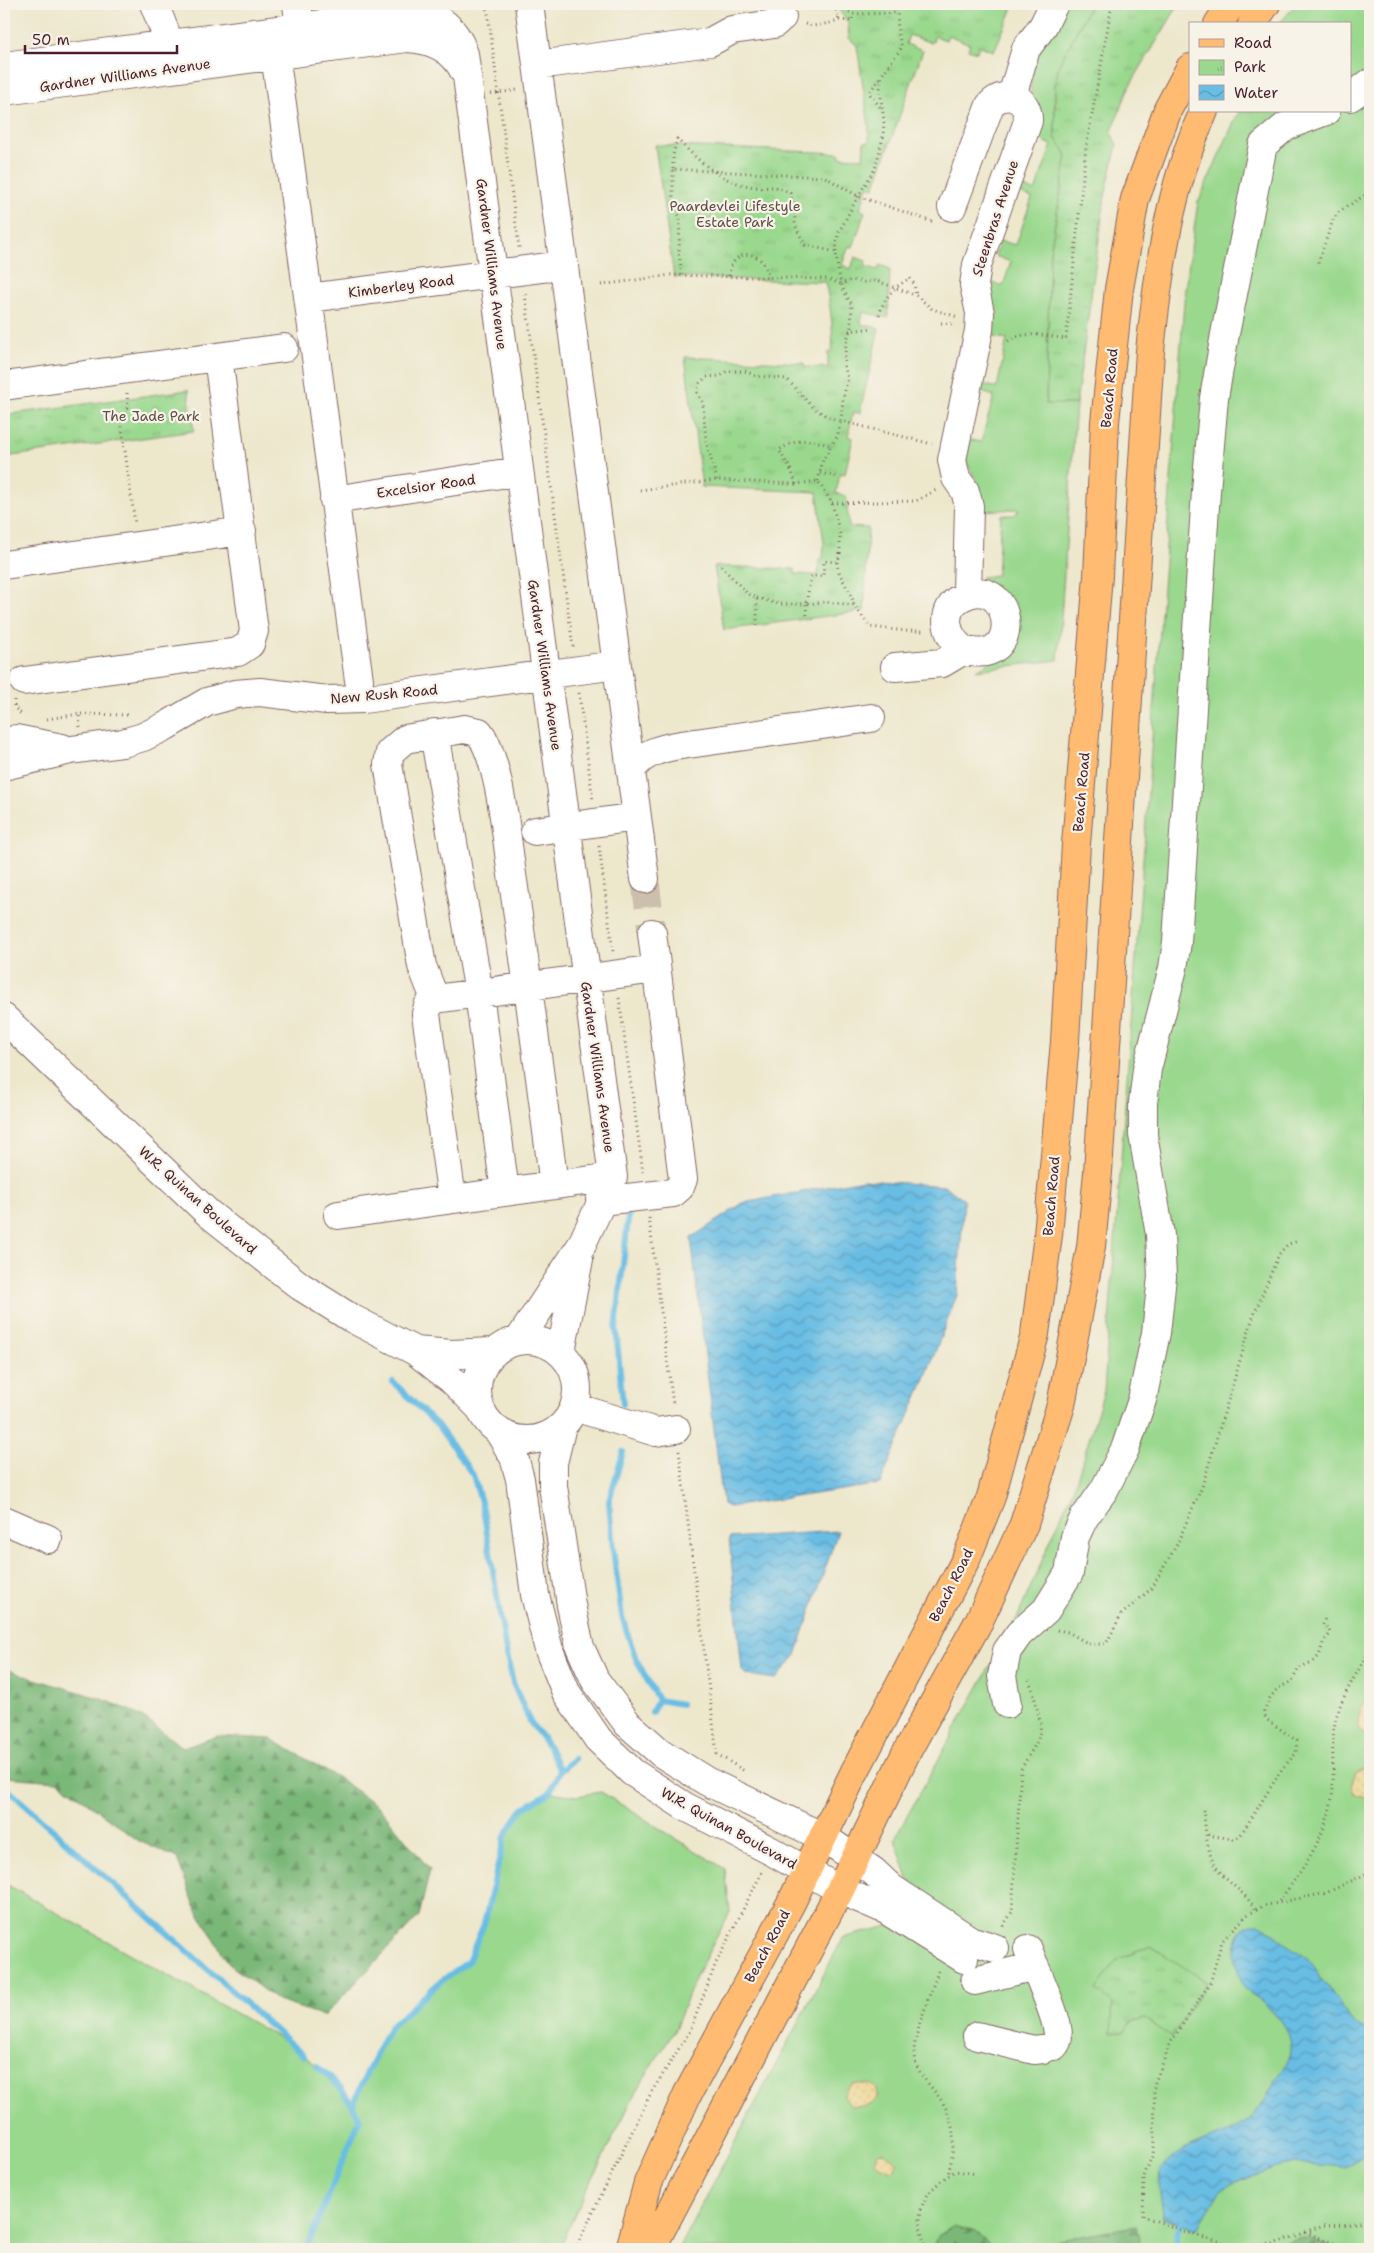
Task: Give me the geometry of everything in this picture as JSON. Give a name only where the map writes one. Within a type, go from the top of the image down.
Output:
[{"type":"main road","points":[[1219,22],[1232,4]]},
{"type":"main road","points":[[1253,22],[1266,4]]},
{"type":"main road","name":"Beach Road","points":[[630,2249],[648,2183],[687,2095],[806,1871],[967,1557],[991,1497],[1036,1334],[1048,1235],[1064,1050],[1076,844],[1098,576],[1105,422],[1119,289],[1135,199],[1168,108],[1189,70]]},
{"type":"main road","points":[[651,2249],[840,1890],[905,1755],[978,1621],[1024,1524],[1061,1404],[1079,1317],[1090,1247],[1098,1172],[1150,352],[1158,275],[1172,199],[1188,148],[1204,112]]},
{"type":"street","points":[[154,4],[170,44]]},
{"type":"street","points":[[529,4],[645,879]]},
{"type":"street","points":[[946,215],[990,105],[1000,97],[1012,96],[1026,49],[1044,26],[1054,4]]},
{"type":"street","points":[[538,64],[710,42],[732,30],[774,24],[782,17]]},
{"type":"street","name":"Gardner Williams Avenue","points":[[4,91],[274,55],[300,27]]},
{"type":"street","name":"Gardner Williams Avenue","points":[[4,66],[35,53],[170,44],[300,27],[417,38],[438,44],[456,58],[467,79],[613,1177]]},
{"type":"street","points":[[274,55],[309,298],[359,680]]},
{"type":"street","points":[[1352,96],[1370,83]]},
{"type":"street","name":"Steenbras Avenue","points":[[967,594],[969,506],[965,491],[956,478],[952,460],[977,265],[1028,121],[1026,108],[1018,99],[1012,96]]},
{"type":"street","points":[[1007,1704],[1002,1676],[1007,1651],[1019,1634],[1046,1610],[1069,1573],[1071,1555],[1078,1531],[1084,1518],[1104,1490],[1125,1449],[1142,1400],[1156,1333],[1162,1277],[1160,1236],[1143,1135],[1143,1103],[1147,1069],[1173,968],[1177,942],[1206,491],[1214,398],[1263,146],[1286,126],[1323,112]]},
{"type":"street","name":"Kimberley Road","points":[[309,298],[564,265]]},
{"type":"street","points":[[4,386],[284,348]]},
{"type":"street","points":[[24,681],[238,652],[250,644],[254,631],[218,357]]},
{"type":"street","name":"Excelsior Road","points":[[334,500],[519,471]]},
{"type":"street","points":[[4,565],[242,531]]},
{"type":"street","points":[[967,594],[986,594],[1002,606],[1006,615],[1007,625],[999,643],[992,649],[973,653],[955,640],[948,612],[959,598],[967,594]]},
{"type":"street","points":[[895,667],[942,663],[955,640]]},
{"type":"street","name":"New Rush Road","points":[[6,766],[71,750],[123,743],[143,737],[207,702],[246,692],[327,700],[363,698],[617,665]]},
{"type":"street","points":[[631,771],[635,763],[662,748],[871,718]]},
{"type":"street","points":[[435,999],[422,966],[388,764],[390,752],[405,739],[464,729],[479,732],[487,743],[506,833],[554,1185]]},
{"type":"street","name":"New Rush Road","points":[[10,730],[71,750]]},
{"type":"street","name":"New Rush Road","points":[[6,766],[16,749],[10,730]]},
{"type":"street","points":[[434,733],[479,993],[505,1192]]},
{"type":"street","points":[[535,831],[637,817]]},
{"type":"street","points":[[600,1201],[673,1193],[680,1188],[683,1179],[652,933]]},
{"type":"street","points":[[452,1199],[426,1014],[428,1006],[435,999],[656,970]]},
{"type":"street","name":"W.R. Quinan Boulevard","points":[[4,1018],[208,1213],[240,1240],[300,1286],[330,1306],[415,1352],[452,1380],[479,1407],[487,1421],[499,1432],[514,1458],[520,1479],[535,1595],[549,1650],[566,1692],[598,1739],[632,1772],[684,1806],[773,1852],[840,1890],[886,1910],[962,1962]]},
{"type":"street","points":[[519,1340],[581,1246],[600,1201],[613,1177]]},
{"type":"street","points":[[338,1215],[613,1177]]},
{"type":"street","points":[[581,1246],[561,1352],[571,1365],[576,1380],[577,1397],[568,1416],[553,1463],[554,1486],[570,1605],[580,1647],[595,1680],[628,1724],[661,1754],[706,1781],[823,1837],[873,1871],[891,1888],[970,1940],[995,1948]]},
{"type":"street","name":"W.R. Quinan Boulevard","points":[[415,1352],[452,1354],[492,1352],[505,1344],[519,1340],[534,1340],[549,1344],[561,1352]]},
{"type":"street","points":[[479,1407],[476,1393],[477,1378],[483,1364],[492,1352]]},
{"type":"street","points":[[568,1416],[656,1432],[676,1429]]},
{"type":"street","points":[[499,1432],[515,1438],[532,1440],[548,1436],[568,1416]]},
{"type":"street","points":[[4,1520],[48,1539]]},
{"type":"street","points":[[962,1962],[1031,1958],[1058,2035],[1057,2044],[1049,2048],[1034,2050],[977,2036]]},
{"type":"path","points":[[832,4],[839,20]]},
{"type":"path","points":[[846,4],[846,11],[852,14],[897,13]]},
{"type":"path","points":[[881,107],[869,93],[902,47],[898,34],[897,5],[955,6],[955,4]]},
{"type":"path","points":[[1008,341],[1016,336],[1026,335],[1066,339],[1086,148],[1112,4]]},
{"type":"path","points":[[782,17],[814,26],[833,24],[839,20],[852,21],[852,14]]},
{"type":"path","points":[[882,75],[880,90],[884,121],[880,153],[875,169],[838,234],[836,252],[841,284],[845,295],[852,304],[844,366],[848,378],[837,437],[822,462],[818,482],[832,503],[840,534],[838,571],[853,596],[854,604],[870,627],[955,640]]},
{"type":"path","points":[[682,275],[680,218],[673,200],[672,155],[677,139],[706,167],[728,180],[757,187],[769,185],[790,193],[795,213],[795,225],[805,245],[836,252]]},
{"type":"path","points":[[673,170],[829,178],[858,196],[946,215]]},
{"type":"path","points":[[1318,263],[1333,220],[1340,211],[1370,192]]},
{"type":"path","points":[[729,276],[732,263],[737,258],[749,254],[761,259],[765,264],[768,278]]},
{"type":"path","points":[[601,286],[682,275],[826,279],[841,284],[850,280],[877,281],[916,295],[932,309],[969,318]]},
{"type":"path","points":[[879,315],[883,303],[896,287],[910,278],[914,284],[916,295]]},
{"type":"path","points":[[941,323],[956,324],[969,318]]},
{"type":"path","points":[[849,331],[873,328]]},
{"type":"path","points":[[124,370],[128,407],[121,421],[122,440],[138,546]]},
{"type":"path","points":[[717,480],[706,441],[703,403],[697,392],[700,383],[706,377],[721,376],[727,370],[744,371],[756,376],[787,379],[813,407],[827,418],[953,450]]},
{"type":"path","points":[[796,484],[780,450],[790,443],[804,439],[815,440],[831,446]]},
{"type":"path","points":[[820,473],[838,477]]},
{"type":"path","points":[[832,503],[916,501],[956,478]]},
{"type":"path","points":[[640,490],[717,480],[796,484],[818,482]]},
{"type":"path","points":[[807,619],[806,604],[811,576],[823,576],[824,561],[837,562]]},
{"type":"path","points":[[721,566],[748,593],[757,598],[780,604],[824,602],[854,604]]},
{"type":"path","points":[[757,598],[757,625]]},
{"type":"path","points":[[1054,1630],[1068,1632],[1089,1644],[1106,1644],[1121,1615],[1151,1589],[1176,1546],[1202,1486],[1253,1317],[1279,1254],[1288,1244],[1299,1240]]},
{"type":"path","points":[[1208,1835],[1233,1838],[1240,1836],[1282,1768],[1296,1753],[1297,1741],[1266,1719],[1264,1712],[1270,1698],[1277,1689],[1292,1680],[1299,1668],[1314,1661],[1319,1656],[1323,1643],[1330,1634],[1329,1629],[1323,1625],[1325,1618]]},
{"type":"path","points":[[1279,1902],[1306,1864],[1322,1835],[1333,1788],[1333,1740],[1337,1714],[1370,1650]]},
{"type":"path","points":[[995,1948],[996,1935],[1012,1912],[1021,1769],[1038,1740],[1040,1725],[1033,1691],[1026,1673]]},
{"type":"path","points":[[1203,1810],[1212,1860],[1216,1867],[1250,1898],[1256,1910]]},
{"type":"path","points":[[575,2249],[651,2093],[690,2031],[716,1962],[762,1871]]},
{"type":"path","points":[[1370,1872],[1326,1893],[1279,1902],[1256,1910],[1232,1928],[1222,1941],[1210,1983],[1171,2042],[1154,2085],[1155,2141],[1153,2154],[1144,2176],[1143,2216],[1197,2236],[1239,2246],[1272,2244],[1324,2226],[1347,2225],[1370,2219]]},
{"type":"path","points":[[948,2175],[954,2150],[953,2129],[948,2110],[924,2079],[914,2055],[915,2042],[962,1962]]},
{"type":"path","points":[[926,2249],[919,2227],[919,2213],[936,2183],[955,2170],[977,2174]]},
{"type":"path","points":[[1304,2232],[1350,2249]]},
{"type":"green space","name":"Paardevlei Lifestyle Estate Park","points":[[835,4],[1012,4],[1012,10],[994,51],[979,46],[977,52],[968,49],[970,44],[948,35],[946,40],[935,36],[932,43],[909,35],[906,44],[923,50],[874,188],[868,186],[860,209],[865,212],[853,247],[849,246],[842,265],[851,269],[855,257],[866,261],[865,266],[878,270],[880,265],[890,269],[888,318],[863,312],[861,324],[879,328],[860,413],[853,412],[848,436],[853,438],[845,474],[840,473],[836,493],[846,496],[849,527],[868,528],[864,611],[724,630],[714,566],[795,569],[795,574],[818,575],[819,559],[823,559],[824,543],[817,492],[702,487],[685,357],[804,363],[804,367],[828,368],[828,352],[832,351],[830,307],[825,282],[674,277],[655,145],[839,153],[840,157],[863,158],[864,142],[869,142],[869,126],[857,46],[849,38],[848,23]]},
{"type":"green space","points":[[1065,4],[1091,4],[1059,65],[1055,86],[1055,137],[1067,155],[1050,253],[1046,403],[1076,404],[1058,660],[976,670],[1007,653],[987,583],[981,577],[997,575],[1001,515],[1015,515],[1019,509],[982,511],[975,478],[964,457],[967,439],[981,442],[994,396],[978,391],[980,384],[997,388],[1007,339],[994,337],[992,303],[986,281],[1003,286],[1011,262],[995,256],[1000,241],[1016,245],[1032,198],[1020,193],[1022,187],[1035,191],[1052,145],[1036,138],[1031,81],[1037,55]]},
{"type":"green space","points":[[1091,4],[1179,4],[1129,87],[1111,133],[1117,145],[1105,196],[1076,404],[1046,404],[1050,253],[1067,155],[1055,137],[1055,86],[1059,65]]},
{"type":"green space","points":[[1296,4],[1370,4],[1370,2249],[678,2249],[843,1938],[888,1926],[926,1902],[908,1879],[895,1838],[1018,1616],[1076,1482],[1104,1391],[1185,289],[1198,202],[1239,112],[1352,112],[1352,22],[1281,22]]},
{"type":"green space","name":"The Jade Park","points":[[188,390],[194,431],[4,457],[4,415]]},
{"type":"green space","points":[[4,1668],[114,1703],[150,1723],[183,1748],[217,1736],[271,1739],[337,1777],[380,1808],[430,1870],[419,1916],[324,2016],[278,2001],[229,1964],[195,1907],[177,1858],[139,1841],[58,1781],[4,1777]]},
{"type":"green space","points":[[550,1792],[577,1796],[601,1792],[725,1869],[730,1912],[697,1974],[675,2029],[639,2086],[576,2211],[560,2249],[4,2249],[4,1883],[290,2044],[337,2082],[353,2105],[389,2028],[440,1982],[468,1962],[484,1924],[505,1836],[522,1809]]},
{"type":"green space","points":[[1151,1946],[1207,1982],[1172,2037],[1145,2019],[1132,2022],[1124,2032],[1111,2033],[1113,2003],[1096,1991],[1116,1960]]},
{"type":"green space","points":[[954,2226],[976,2232],[996,2249],[932,2249],[939,2235]]},
{"type":"green space","points":[[1136,2226],[1139,2239],[1136,2249],[1026,2249],[1027,2246]]},
{"type":"green space","points":[[1298,2238],[1311,2238],[1336,2249],[1266,2249]]},
{"type":"sand","points":[[1370,1696],[1370,1735],[1366,1735],[1358,1728],[1358,1719],[1362,1707]]},
{"type":"sand","points":[[1364,1769],[1370,1771],[1370,1803],[1365,1797],[1354,1793],[1351,1785],[1356,1772]]},
{"type":"sand","points":[[855,2083],[871,2085],[877,2089],[877,2098],[865,2105],[851,2106],[844,2095],[847,2088]]},
{"type":"sand","points":[[884,2152],[898,2162],[894,2170],[882,2168],[874,2163],[877,2153]]},
{"type":"water","points":[[863,1180],[945,1186],[964,1200],[957,1295],[924,1381],[880,1484],[729,1507],[723,1504],[691,1238],[743,1203]]},
{"type":"water","points":[[838,1531],[796,1655],[776,1679],[746,1675],[742,1671],[729,1538]]},
{"type":"water","points":[[1258,1924],[1308,1960],[1347,2015],[1355,2023],[1370,2032],[1370,2153],[1345,2167],[1295,2163],[1277,2167],[1221,2189],[1197,2230],[1163,2218],[1159,2184],[1160,2173],[1165,2164],[1174,2156],[1226,2133],[1247,2121],[1264,2101],[1291,2051],[1289,2037],[1283,2024],[1268,2007],[1248,1992],[1237,1968],[1235,1948],[1237,1939],[1241,1931],[1247,1926]]},
{"type":"waterway","points":[[623,1404],[616,1328],[629,1210]]},
{"type":"waterway","points":[[353,2105],[389,2028],[440,1982],[468,1962],[484,1924],[505,1836],[522,1809],[550,1792],[560,1771],[549,1747],[530,1722],[513,1683],[483,1509],[473,1475],[438,1426],[393,1382]]},
{"type":"waterway","points":[[623,1452],[609,1501],[613,1549],[622,1617],[636,1659],[658,1700],[652,1712]]},
{"type":"waterway","points":[[658,1700],[681,1704]]},
{"type":"waterway","points":[[560,1771],[574,1759]]},
{"type":"waterway","points":[[4,1786],[304,2056]]},
{"type":"waterway","points":[[306,2249],[360,2119],[342,2090],[317,2066]]},
{"type":"waterway","points":[[1175,2249],[1177,2233],[1183,2218]]},
{"type":"tunnel","points":[[645,879],[652,933]]}]
